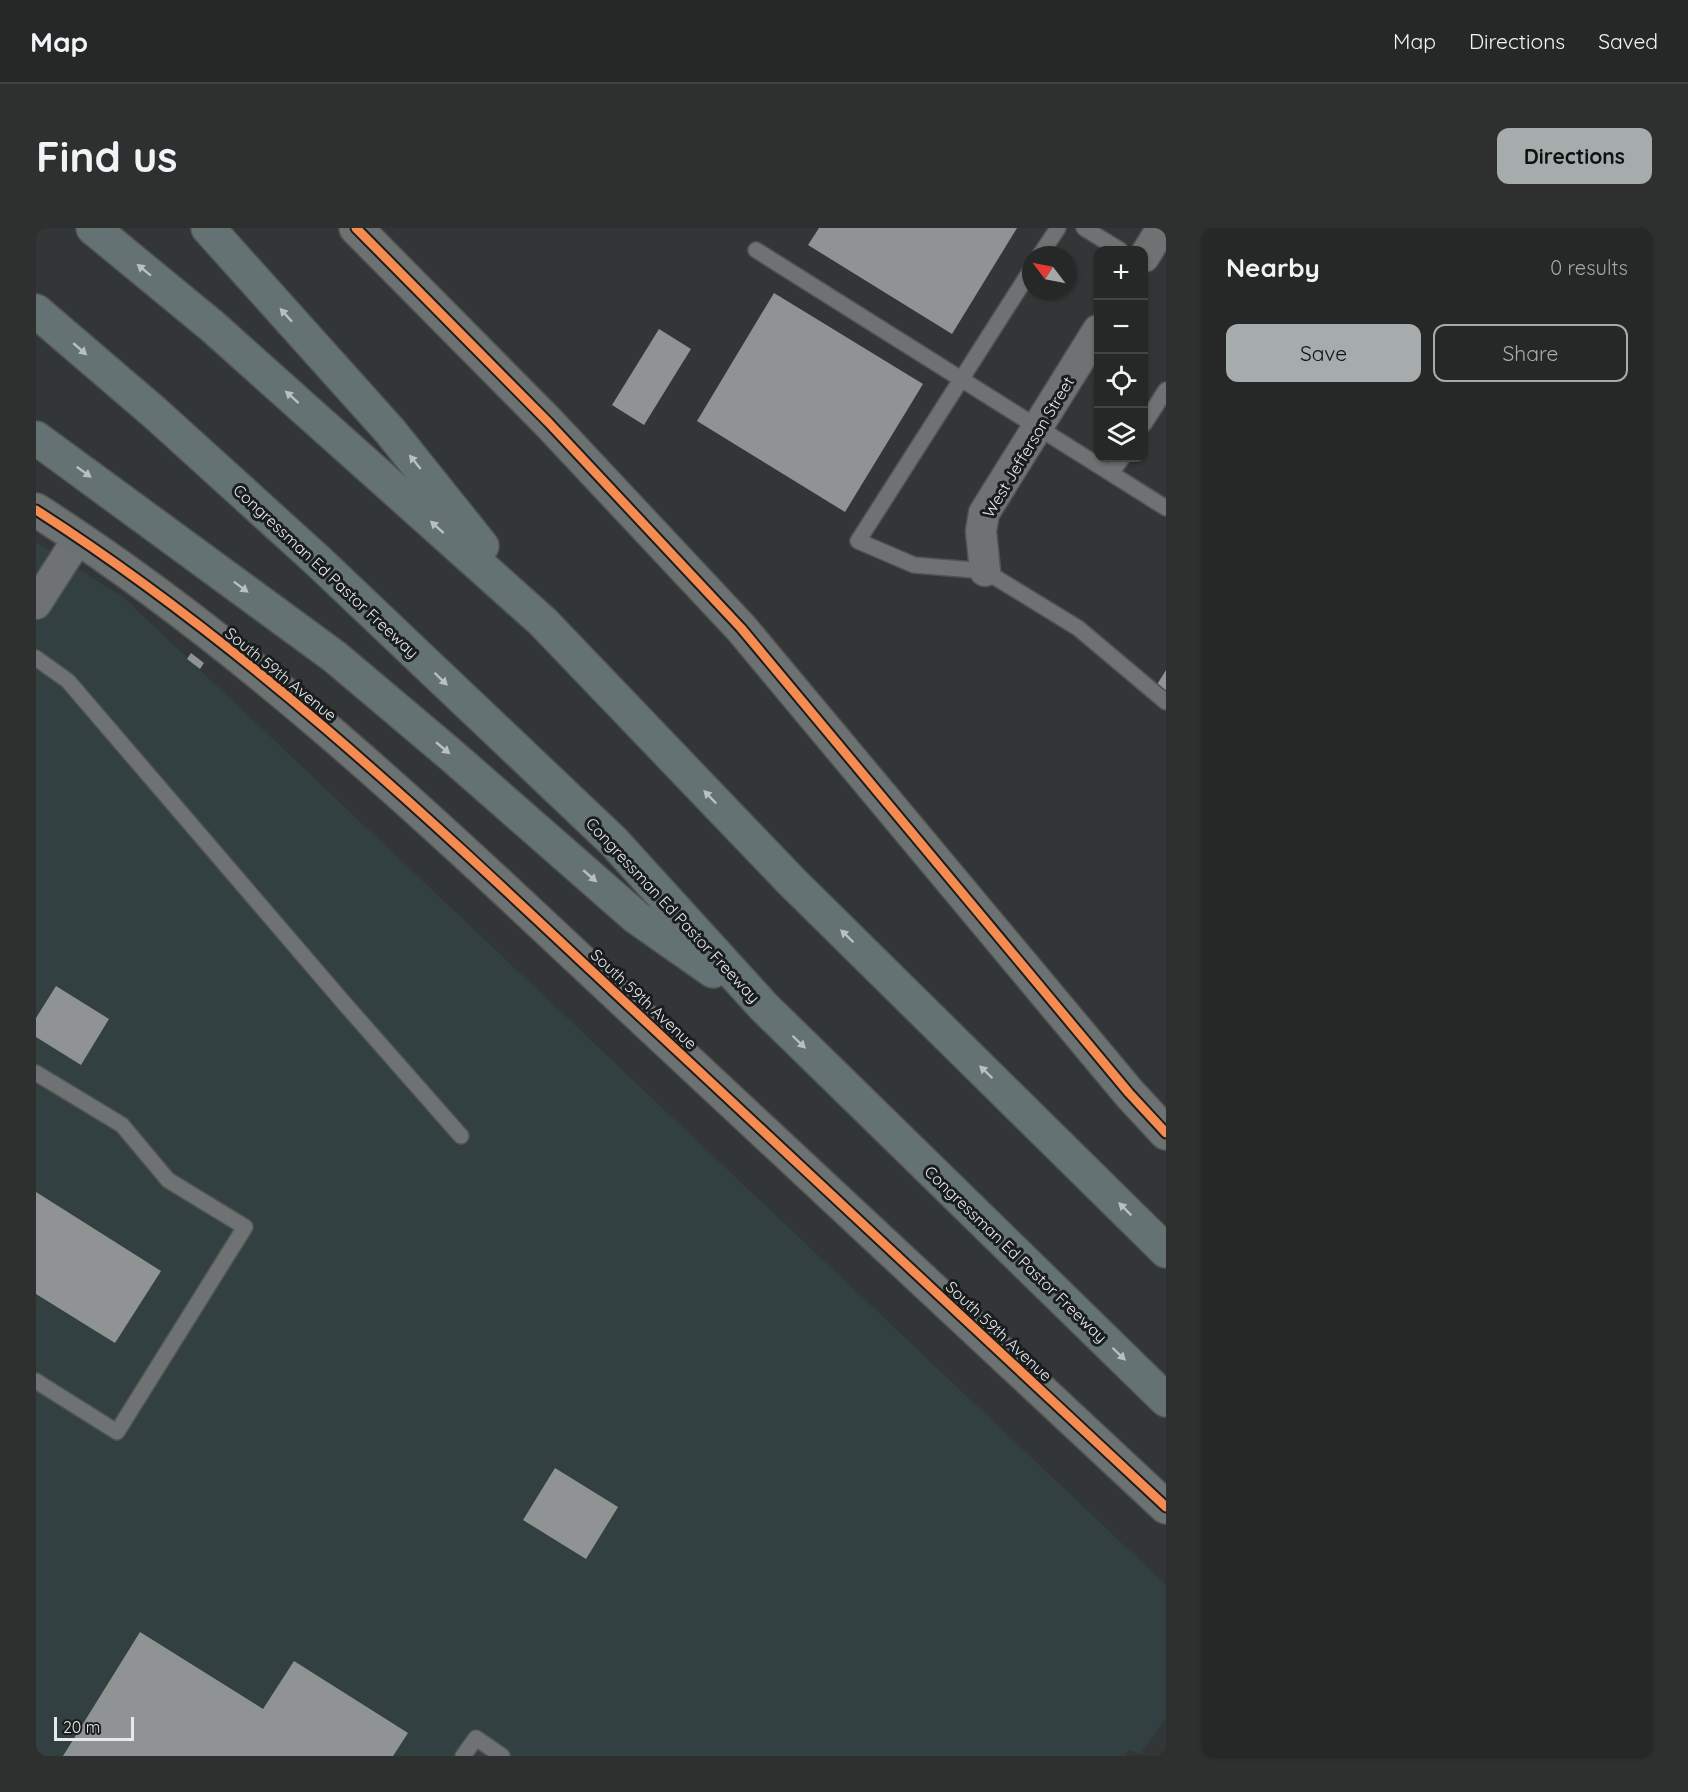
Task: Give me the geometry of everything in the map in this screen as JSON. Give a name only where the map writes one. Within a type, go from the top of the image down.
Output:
[{"type":"highway","points":[[93,228],[212,326],[543,622],[791,881],[1166,1251]]},
{"type":"highway","points":[[208,228],[390,431],[543,622]]},
{"type":"highway","name":"Congressman Ed Pastor Freeway","points":[[36,311],[155,413],[317,560],[614,842],[764,1007],[1166,1400]]},
{"type":"highway","points":[[36,438],[335,657],[636,917],[764,1007]]},
{"type":"main road","points":[[356,228],[548,422],[741,628],[1129,1093],[1166,1133]]},
{"type":"main road","name":"South 59th Avenue","points":[[36,510],[79,537],[265,678],[470,857],[1166,1508]]},
{"type":"street","points":[[1148,249],[1162,228]]},
{"type":"street","name":"West Jefferson Street","points":[[985,571],[981,531],[984,513],[1094,337]]},
{"type":"street","points":[[36,604],[79,537]]},
{"type":"lane","points":[[1046,246],[1058,228]]},
{"type":"lane","points":[[1084,228],[1113,246]]},
{"type":"lane","points":[[756,250],[1166,508]]},
{"type":"lane","points":[[1022,284],[858,541],[914,565],[985,571],[1078,628],[1166,702]]},
{"type":"lane","points":[[1148,417],[1166,390]]},
{"type":"lane","points":[[1112,472],[1119,462]]},
{"type":"lane","points":[[36,658],[68,681],[344,1003],[462,1136]]},
{"type":"lane","points":[[36,1073],[122,1125],[168,1180],[245,1227],[117,1432],[36,1381]]},
{"type":"lane","points":[[463,1756],[476,1738],[502,1756]]},
{"type":"shaded area","points":[[36,542],[124,598],[1166,1585],[1166,1718],[1140,1754],[1129,1750],[1124,1756],[36,1756]]},
{"type":"building","points":[[819,228],[1017,228],[952,334],[808,245]]},
{"type":"building","points":[[774,293],[923,384],[845,512],[697,421]]},
{"type":"building","points":[[659,329],[691,349],[644,425],[612,405]]},
{"type":"building","points":[[191,653],[204,663],[200,669],[187,659]]},
{"type":"building","points":[[1166,670],[1166,692],[1156,686]]},
{"type":"building","points":[[56,986],[109,1019],[81,1065],[36,1037],[36,1018]]},
{"type":"building","points":[[36,1192],[161,1271],[115,1343],[36,1294]]},
{"type":"building","points":[[555,1468],[618,1507],[586,1559],[523,1520]]},
{"type":"building","points":[[140,1632],[263,1709],[294,1661],[408,1733],[393,1756],[63,1756]]},
{"type":"cycle path","points":[[356,228],[548,422],[741,628],[1129,1093],[1166,1133]]},
{"type":"cycle path","points":[[36,510],[114,562],[189,618],[335,736],[544,926],[1166,1507]]}]
